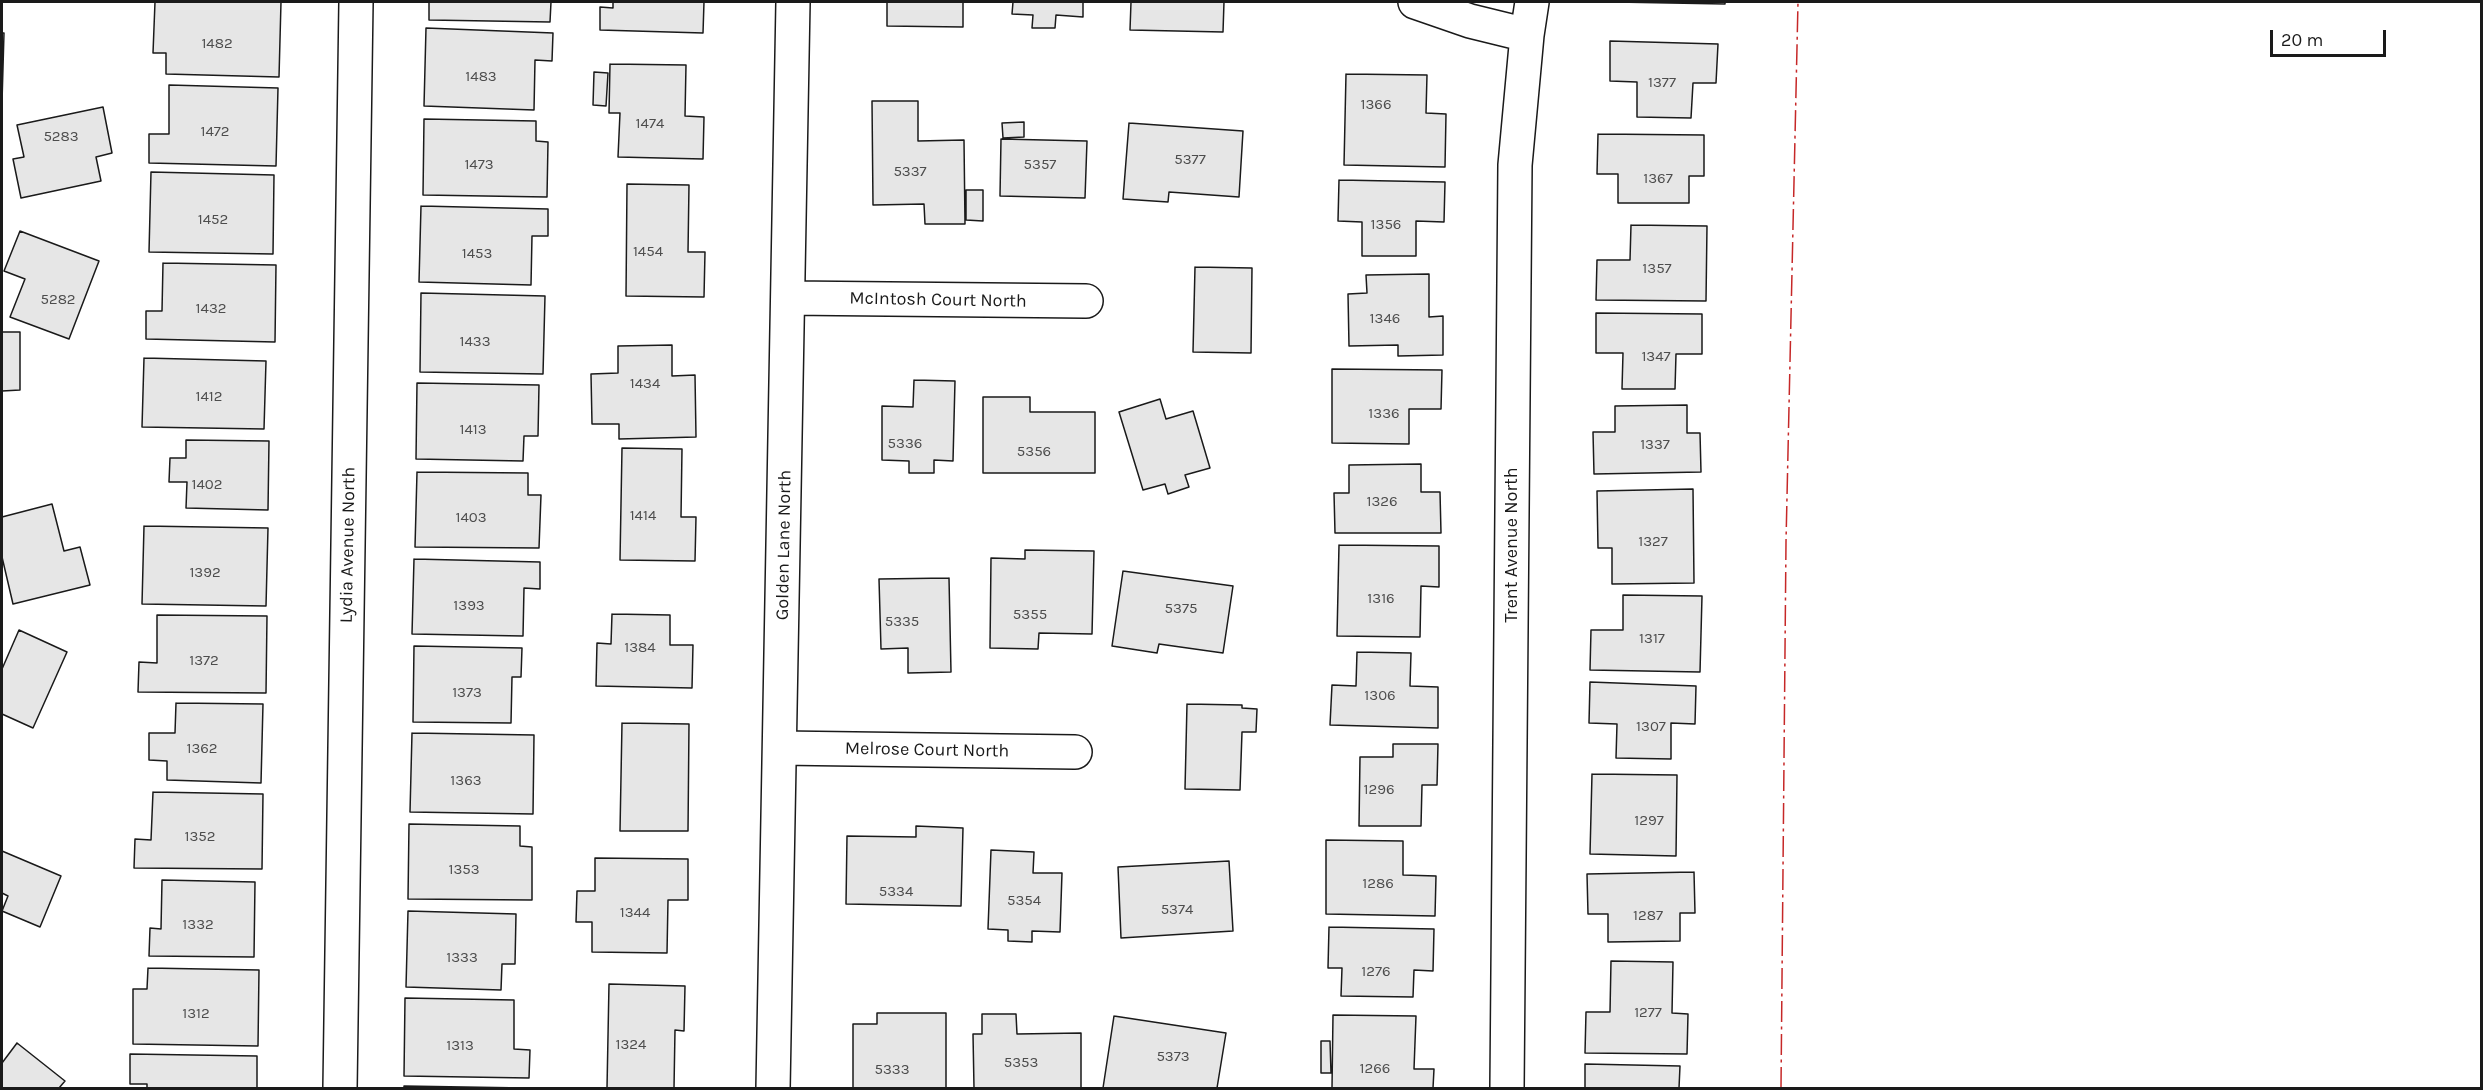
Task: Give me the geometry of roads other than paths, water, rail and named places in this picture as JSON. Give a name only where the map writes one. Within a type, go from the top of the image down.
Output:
[{"type":"street","name":"Lydia Avenue North","points":[[340,1089],[356,2]]},
{"type":"street","name":"Golden Lane North","points":[[773,1089],[793,2]]},
{"type":"street","points":[[1415,2],[1470,21],[1527,35]]},
{"type":"street","name":"Trent Avenue North","points":[[1507,1089],[1515,165],[1532,2]]},
{"type":"street","name":"McIntosh Court North","points":[[789,298],[1086,302]]},
{"type":"street","name":"Melrose Court North","points":[[780,748],[1075,752]]}]
